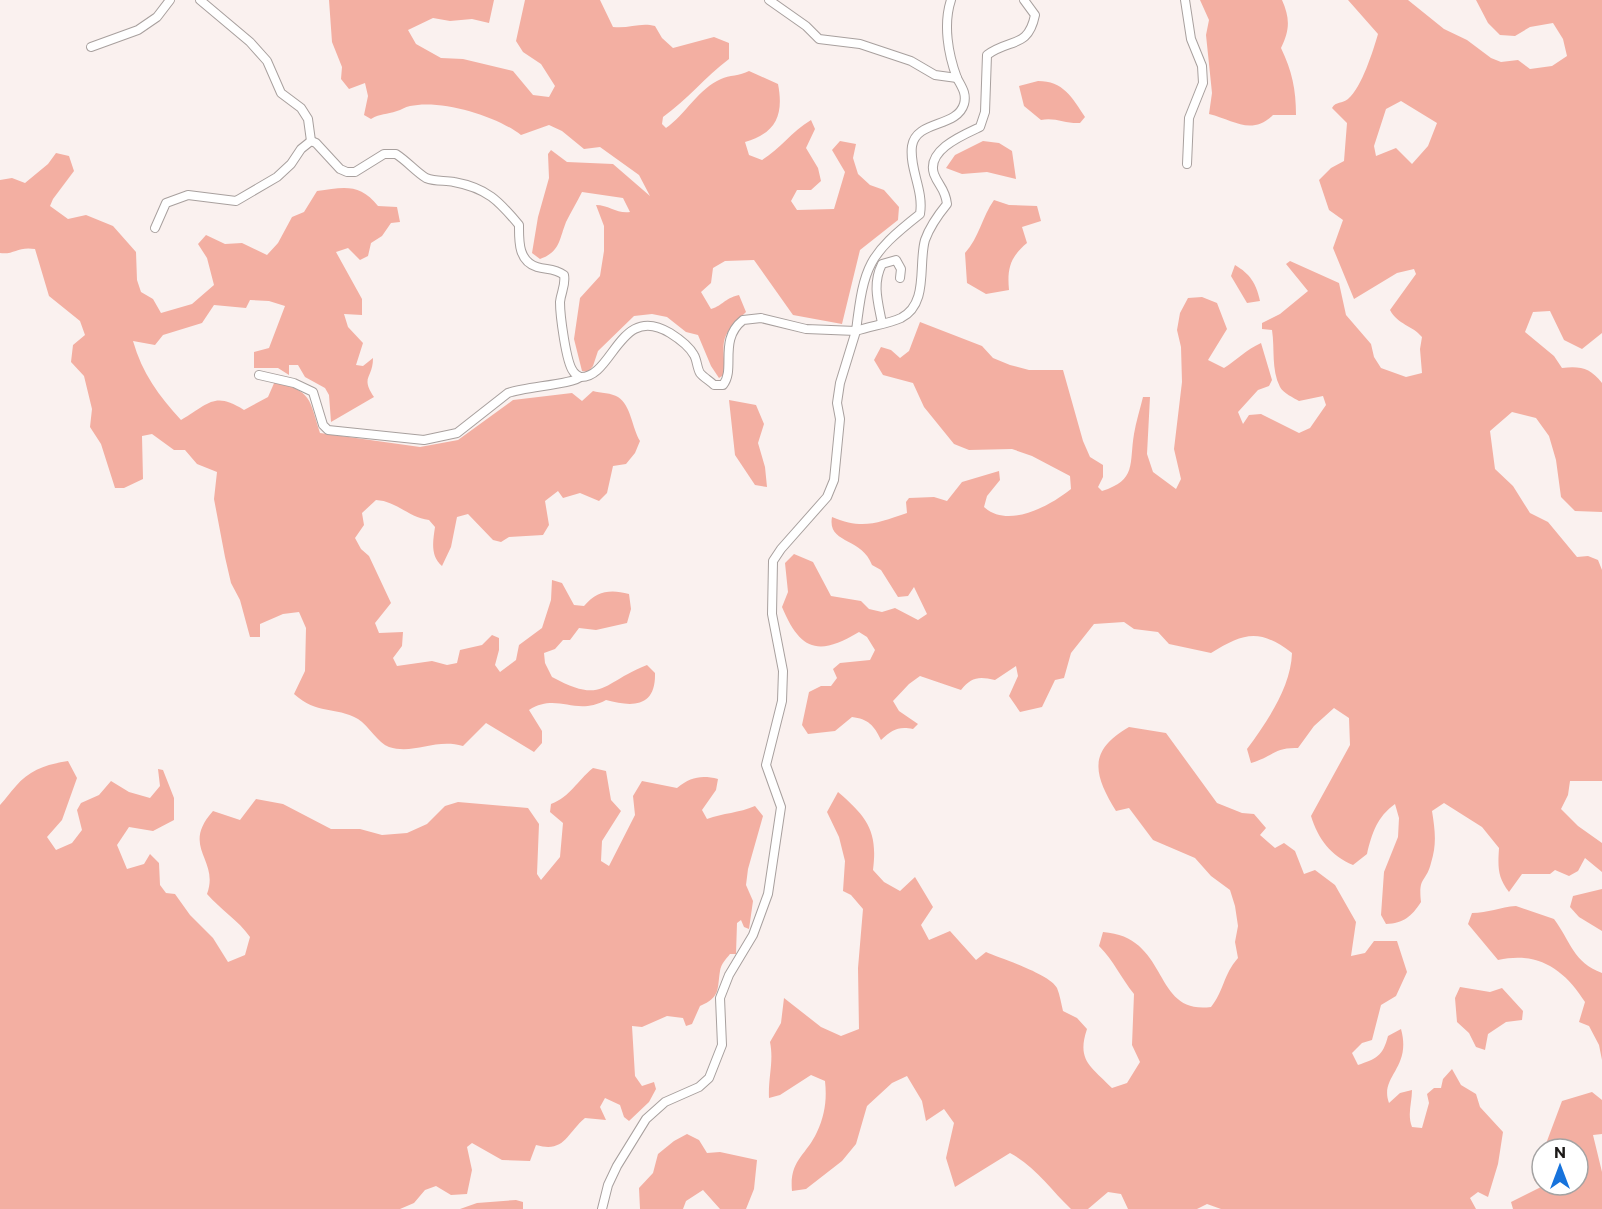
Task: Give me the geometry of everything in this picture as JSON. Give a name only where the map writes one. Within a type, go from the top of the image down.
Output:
[{"type":"street","points":[[91,47],[138,30],[157,17],[170,0]]},
{"type":"street","points":[[200,0],[250,42],[267,62],[281,93],[302,108],[308,119],[311,141]]},
{"type":"street","points":[[769,0],[806,26],[819,39],[860,44],[911,61],[935,75],[957,78]]},
{"type":"street","points":[[602,1209],[608,1185],[617,1166],[650,1114],[665,1102],[699,1087],[709,1078],[722,1045],[720,998],[729,975],[753,935],[768,894],[781,807],[766,765],[782,701],[783,671],[772,614],[773,561],[827,497],[834,480],[840,419],[837,403],[840,383],[856,331],[862,285],[870,261],[891,237],[920,214],[923,200],[912,144],[918,133],[958,114],[964,104],[964,88],[957,78],[947,32],[951,0]]},
{"type":"street","points":[[259,375],[294,383],[313,392],[323,425],[328,430],[424,440],[458,433],[508,393],[517,389],[551,382],[569,384],[580,377],[592,375],[638,326],[650,325],[671,333],[694,354],[700,372],[714,385],[723,385],[727,381],[727,353],[730,338],[743,320],[761,318],[806,328],[856,331],[902,317],[911,309],[920,292],[925,242],[930,226],[947,204],[945,190],[935,177],[933,166],[938,154],[947,146],[980,127],[985,112],[987,55],[1022,39],[1031,31],[1035,15],[1024,0]]},
{"type":"street","points":[[1185,0],[1191,39],[1202,66],[1203,83],[1189,118],[1187,164]]},
{"type":"street","points":[[155,228],[166,203],[188,195],[236,201],[249,195],[277,177],[311,141]]},
{"type":"street","points":[[311,141],[316,143],[340,169],[347,172],[363,168],[384,154],[396,154],[425,177],[438,181],[454,181],[487,192],[497,198],[519,225],[518,248],[524,256],[535,266],[555,269],[564,275],[566,282],[561,298],[562,320],[570,365],[573,372],[580,377]]},
{"type":"street","points":[[882,323],[875,285],[877,273],[882,264],[896,260],[901,269],[900,278]]},
{"type":"shaded area","points":[[329,0],[494,0],[489,23],[472,19],[450,21],[433,18],[408,30],[416,44],[441,58],[463,59],[513,71],[533,95],[549,97],[555,86],[541,64],[523,52],[516,41],[525,0],[600,0],[613,27],[655,26],[662,38],[673,48],[714,37],[729,43],[729,59],[663,117],[662,124],[666,128],[713,83],[749,71],[778,84],[780,105],[771,128],[764,134],[745,142],[749,155],[762,160],[811,120],[815,129],[806,148],[818,168],[821,181],[811,190],[797,190],[791,201],[797,210],[834,209],[845,172],[832,150],[840,141],[856,144],[853,158],[858,174],[870,185],[884,190],[899,207],[898,220],[860,250],[842,324],[793,315],[754,260],[725,261],[713,268],[711,283],[701,292],[711,309],[739,295],[746,312],[731,328],[725,339],[725,374],[719,378],[711,366],[698,335],[686,332],[667,317],[652,314],[634,316],[598,351],[593,366],[588,372],[582,371],[574,339],[580,298],[600,276],[604,251],[604,226],[596,205],[621,212],[630,212],[623,198],[582,192],[555,249],[540,259],[532,253],[538,217],[549,178],[548,154],[551,150],[567,162],[613,164],[650,196],[639,175],[600,147],[584,149],[562,131],[549,125],[521,135],[498,121],[484,116],[452,107],[423,104],[371,119],[364,115],[368,96],[365,83],[349,89],[341,79],[342,67],[332,42]]},
{"type":"shaded area","points":[[1200,0],[1282,0],[1288,24],[1281,48],[1293,80],[1296,115],[1273,115],[1257,125],[1242,125],[1209,114],[1212,93],[1206,35],[1209,20]]},
{"type":"shaded area","points":[[1348,0],[1408,0],[1444,29],[1467,40],[1491,58],[1501,62],[1518,60],[1530,69],[1552,66],[1567,56],[1563,39],[1553,23],[1530,27],[1515,36],[1500,35],[1488,23],[1476,0],[1602,0],[1602,333],[1582,349],[1564,340],[1550,311],[1533,312],[1525,332],[1554,356],[1562,368],[1585,369],[1602,383],[1602,512],[1575,511],[1561,497],[1556,460],[1549,436],[1536,418],[1512,412],[1490,431],[1495,469],[1513,486],[1530,513],[1548,522],[1577,557],[1588,556],[1598,560],[1602,570],[1602,781],[1570,781],[1568,795],[1561,809],[1578,826],[1602,843],[1602,872],[1585,858],[1578,871],[1569,876],[1555,870],[1550,874],[1522,874],[1509,892],[1499,871],[1499,848],[1482,827],[1444,803],[1432,811],[1435,843],[1429,869],[1422,884],[1421,902],[1406,918],[1386,924],[1381,915],[1384,872],[1398,837],[1399,818],[1395,804],[1376,826],[1367,854],[1353,865],[1338,857],[1326,846],[1311,816],[1350,745],[1349,718],[1334,708],[1314,726],[1298,748],[1284,749],[1251,763],[1247,749],[1277,704],[1291,666],[1292,653],[1261,637],[1242,638],[1211,653],[1169,644],[1158,632],[1134,629],[1124,622],[1094,624],[1071,653],[1064,678],[1055,680],[1042,707],[1020,712],[1009,696],[1018,676],[1016,666],[995,680],[980,678],[972,680],[961,690],[920,676],[893,701],[899,711],[918,724],[913,729],[895,730],[881,740],[870,724],[852,717],[835,731],[808,734],[802,725],[809,692],[821,686],[831,686],[837,678],[833,669],[840,663],[870,660],[875,650],[867,637],[859,632],[832,645],[812,645],[803,640],[796,633],[782,607],[788,592],[785,563],[794,554],[813,562],[831,596],[861,601],[869,609],[882,612],[895,608],[918,620],[927,614],[914,587],[908,596],[898,597],[881,570],[872,565],[861,549],[835,532],[832,517],[861,524],[878,522],[907,513],[906,502],[909,498],[934,497],[947,501],[962,482],[999,471],[1000,480],[987,496],[984,507],[1005,516],[1029,513],[1052,502],[1071,489],[1070,476],[1032,456],[1012,449],[969,450],[954,444],[924,407],[913,383],[883,375],[874,360],[881,347],[891,350],[900,358],[909,351],[920,322],[982,346],[993,358],[1010,365],[1029,370],[1063,370],[1083,441],[1090,457],[1103,465],[1103,477],[1098,487],[1102,491],[1121,482],[1129,470],[1135,429],[1143,397],[1150,397],[1147,454],[1153,472],[1176,489],[1181,479],[1174,449],[1182,382],[1181,347],[1177,330],[1180,313],[1188,298],[1202,297],[1217,303],[1227,329],[1208,360],[1224,368],[1261,343],[1272,380],[1269,386],[1258,390],[1238,412],[1243,424],[1249,415],[1261,414],[1299,433],[1310,428],[1326,405],[1323,396],[1299,401],[1281,389],[1275,373],[1272,330],[1262,329],[1262,323],[1280,314],[1308,291],[1286,264],[1290,261],[1339,283],[1346,315],[1371,344],[1374,357],[1381,368],[1406,377],[1422,373],[1420,349],[1422,337],[1397,319],[1390,310],[1416,274],[1414,269],[1397,273],[1354,299],[1333,248],[1343,220],[1329,210],[1319,180],[1331,168],[1344,161],[1347,123],[1332,108],[1335,104],[1348,99],[1358,86],[1378,34]],"holes":[[[1401,101],[1437,123],[1428,146],[1412,164],[1396,148],[1376,156],[1374,146],[1386,109]]]},
{"type":"shaded area","points":[[1038,81],[1054,84],[1066,92],[1085,117],[1080,123],[1041,120],[1024,106],[1019,86]]},
{"type":"shaded area","points":[[983,141],[999,143],[1012,151],[1016,179],[987,172],[962,174],[946,168],[955,155]]},
{"type":"shaded area","points":[[56,153],[69,156],[74,171],[50,206],[68,219],[86,215],[113,226],[136,252],[137,280],[141,292],[153,299],[161,313],[192,304],[214,285],[207,258],[198,244],[206,235],[225,244],[242,243],[267,255],[278,243],[292,217],[304,212],[317,191],[351,188],[365,193],[378,206],[397,207],[400,222],[391,223],[382,236],[371,243],[368,256],[360,260],[348,248],[336,252],[362,299],[362,315],[344,314],[348,327],[363,343],[356,365],[363,366],[373,358],[368,385],[374,397],[331,422],[329,395],[325,388],[305,377],[298,365],[289,365],[289,375],[278,368],[254,368],[254,352],[269,348],[285,306],[269,301],[250,300],[246,308],[214,305],[202,323],[163,335],[155,345],[133,341],[152,384],[181,420],[205,405],[218,401],[234,404],[244,410],[268,397],[275,381],[303,393],[311,404],[320,433],[420,447],[458,440],[513,400],[572,393],[582,401],[593,391],[618,397],[629,411],[640,441],[635,453],[626,464],[613,466],[607,493],[599,501],[580,493],[563,498],[558,491],[545,501],[549,525],[543,535],[509,537],[501,542],[493,540],[468,514],[457,517],[451,547],[442,566],[434,553],[435,527],[429,520],[415,516],[390,503],[376,500],[362,513],[364,525],[355,538],[361,549],[369,556],[391,603],[375,623],[379,633],[403,632],[402,646],[393,658],[397,666],[432,661],[447,665],[457,663],[460,650],[482,645],[492,635],[499,638],[495,665],[500,672],[516,660],[519,645],[542,628],[551,600],[552,580],[562,583],[574,605],[584,606],[599,594],[616,592],[629,594],[631,609],[627,623],[596,630],[579,628],[570,640],[563,640],[555,649],[544,653],[545,663],[552,677],[569,685],[593,690],[602,688],[647,665],[655,673],[654,684],[647,699],[633,704],[606,700],[585,706],[558,703],[539,705],[529,710],[542,731],[542,743],[534,752],[486,723],[463,746],[443,744],[407,749],[389,747],[358,719],[310,705],[294,694],[305,671],[306,628],[299,612],[283,614],[260,624],[260,637],[250,637],[240,600],[231,583],[225,557],[214,499],[217,472],[197,464],[185,450],[174,450],[152,434],[142,436],[143,479],[124,488],[115,488],[101,444],[90,427],[92,409],[84,376],[71,362],[73,345],[85,335],[80,321],[49,296],[35,249],[0,253],[0,180],[12,178],[25,183],[48,164]]},
{"type":"shaded area","points":[[994,200],[1009,205],[1037,206],[1041,221],[1022,227],[1027,243],[1013,258],[1009,290],[986,294],[967,283],[965,253],[974,241]]},
{"type":"shaded area","points":[[1235,265],[1252,280],[1260,301],[1247,303],[1231,276]]},
{"type":"shaded area","points":[[729,400],[756,405],[764,424],[758,443],[765,467],[767,487],[755,485],[735,455]]},
{"type":"shaded area","points":[[1129,727],[1166,733],[1217,803],[1242,813],[1254,814],[1266,828],[1260,835],[1275,848],[1284,843],[1295,851],[1304,874],[1315,870],[1335,885],[1356,922],[1351,956],[1365,953],[1374,941],[1397,941],[1407,972],[1396,996],[1381,1005],[1372,1040],[1362,1043],[1352,1053],[1358,1065],[1370,1061],[1384,1048],[1388,1036],[1401,1029],[1402,1054],[1388,1086],[1387,1094],[1389,1103],[1400,1093],[1412,1090],[1410,1113],[1412,1127],[1422,1128],[1429,1103],[1427,1094],[1434,1088],[1441,1088],[1443,1079],[1452,1069],[1461,1085],[1476,1094],[1480,1107],[1503,1132],[1498,1164],[1488,1197],[1478,1192],[1470,1198],[1476,1209],[1221,1209],[1207,1204],[1197,1209],[1128,1209],[1121,1194],[1108,1192],[1088,1209],[1071,1209],[1035,1171],[1010,1153],[955,1187],[946,1158],[954,1123],[944,1109],[926,1121],[922,1101],[907,1076],[892,1083],[867,1106],[856,1144],[842,1161],[806,1189],[792,1191],[793,1172],[799,1159],[813,1140],[822,1119],[826,1088],[825,1081],[811,1075],[780,1095],[769,1098],[770,1042],[781,1023],[784,998],[821,1027],[841,1036],[859,1029],[858,968],[863,909],[851,895],[843,891],[845,861],[839,837],[827,812],[838,792],[856,809],[868,826],[874,845],[873,870],[884,882],[900,891],[915,877],[933,907],[921,925],[929,940],[950,931],[976,960],[986,952],[1036,972],[1053,983],[1057,988],[1063,1011],[1077,1018],[1087,1029],[1083,1049],[1088,1063],[1112,1088],[1127,1083],[1140,1062],[1132,1045],[1134,994],[1099,946],[1103,932],[1125,937],[1140,947],[1178,999],[1192,1006],[1211,1007],[1238,958],[1235,942],[1238,926],[1235,906],[1230,890],[1211,876],[1195,858],[1153,840],[1129,808],[1116,811],[1103,786],[1098,764],[1106,745]]},
{"type":"shaded area","points":[[68,761],[77,778],[62,820],[47,837],[56,850],[72,843],[82,830],[77,810],[81,803],[99,795],[111,781],[129,792],[150,798],[160,786],[158,769],[163,770],[174,798],[174,820],[153,831],[129,827],[117,845],[127,869],[144,864],[150,854],[159,863],[160,885],[166,893],[175,894],[190,915],[213,938],[228,962],[245,955],[250,937],[207,894],[210,882],[209,871],[200,844],[200,835],[213,811],[240,820],[256,799],[283,804],[331,829],[360,829],[382,835],[407,833],[427,824],[445,806],[458,802],[528,808],[539,824],[537,874],[541,880],[560,857],[563,823],[550,812],[551,804],[569,793],[593,768],[606,771],[611,800],[621,811],[602,841],[601,861],[609,866],[635,815],[633,796],[642,781],[677,788],[696,778],[718,779],[716,790],[702,810],[707,819],[755,806],[763,816],[748,869],[746,885],[753,901],[749,929],[744,927],[741,920],[737,923],[736,954],[730,954],[724,962],[715,996],[700,1006],[692,1024],[686,1026],[683,1018],[667,1016],[642,1027],[632,1026],[635,1076],[642,1086],[654,1082],[656,1089],[649,1102],[629,1121],[624,1117],[620,1105],[605,1098],[600,1107],[606,1120],[585,1118],[559,1144],[546,1147],[536,1145],[530,1161],[502,1160],[472,1143],[467,1147],[472,1170],[467,1194],[451,1195],[436,1186],[425,1190],[414,1203],[400,1209],[0,1209],[0,805],[21,780],[33,772],[46,766]]},
{"type":"shaded area","points":[[1602,889],[1602,931],[1579,917],[1570,907],[1573,896]]},
{"type":"shaded area","points":[[1516,906],[1554,919],[1579,957],[1602,973],[1602,1060],[1599,1045],[1589,1026],[1579,1022],[1585,1002],[1568,980],[1549,965],[1538,961],[1526,958],[1498,960],[1468,924],[1472,913]]},
{"type":"shaded area","points":[[1460,987],[1490,992],[1502,988],[1523,1011],[1522,1020],[1506,1022],[1488,1034],[1485,1050],[1476,1047],[1469,1033],[1457,1022],[1455,998]]},
{"type":"shaded area","points":[[1592,1092],[1602,1100],[1602,1134],[1593,1135],[1602,1172],[1602,1209],[1513,1209],[1511,1202],[1530,1192],[1530,1197],[1590,1197],[1590,1137],[1548,1137],[1562,1101]]},
{"type":"shaded area","points":[[687,1134],[699,1140],[707,1153],[720,1152],[757,1160],[754,1189],[746,1209],[720,1209],[703,1190],[686,1201],[683,1209],[640,1209],[639,1188],[653,1173],[658,1154]]},
{"type":"shaded area","points":[[516,1200],[523,1202],[523,1209],[460,1209],[477,1203]]}]
